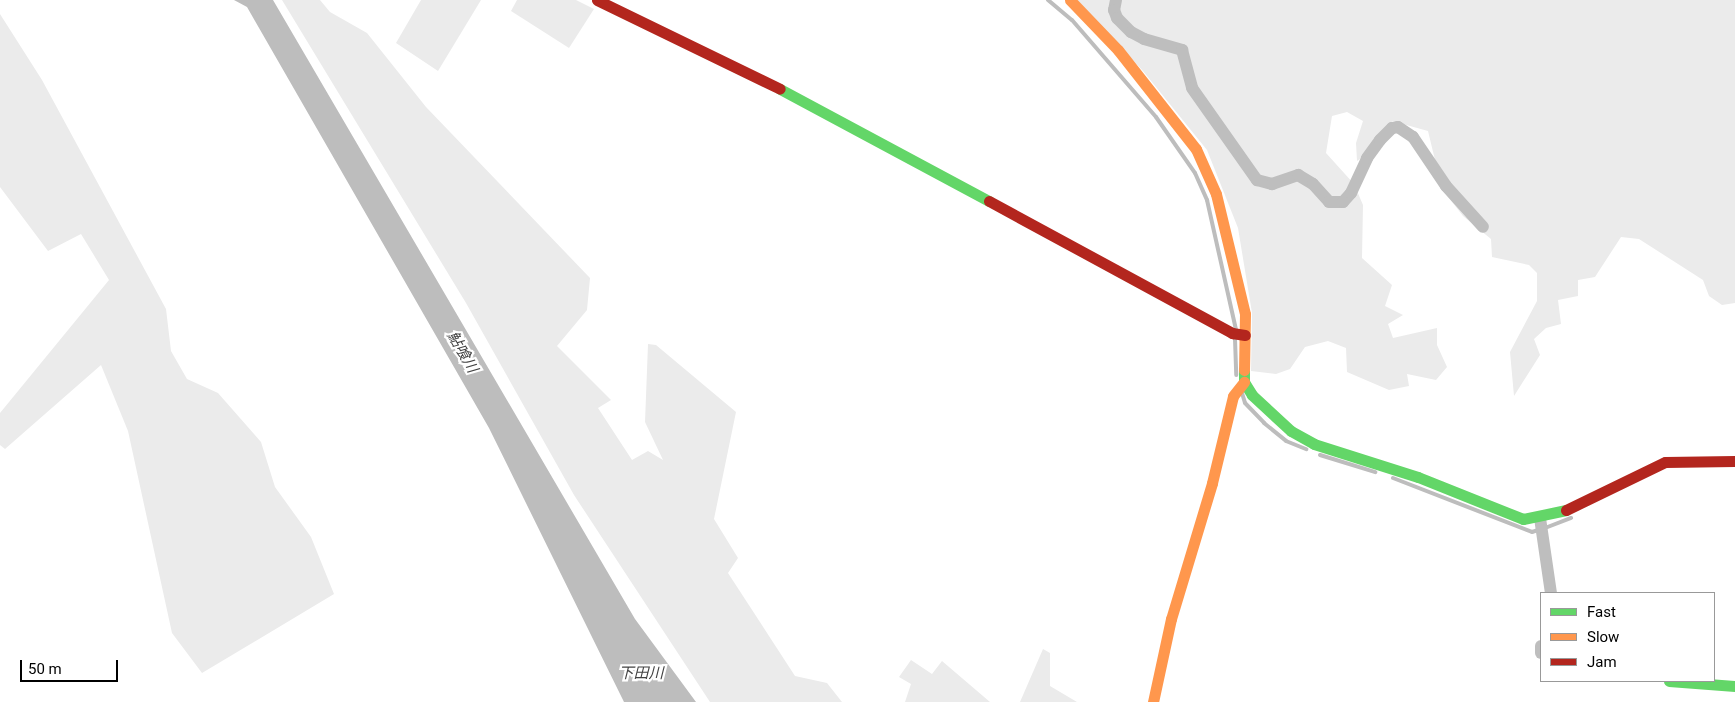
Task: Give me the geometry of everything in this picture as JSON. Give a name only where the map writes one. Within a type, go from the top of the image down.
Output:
[{"type":"street","points":[[1071,0],[1118,50],[1196,149],[1216,194],[1226,228],[1245,314],[1238,334],[1241,385],[1171,619],[1153,702]]},
{"type":"street","points":[[1116,0],[1114,10],[1117,18],[1132,32],[1144,39],[1182,50],[1192,88],[1258,180],[1272,184],[1298,174],[1313,184],[1329,202],[1343,202],[1352,193],[1376,146],[1392,128],[1398,127],[1413,137],[1446,186],[1484,227]]},
{"type":"street","points":[[604,1],[782,90],[1238,334]]},
{"type":"street","points":[[1241,385],[1270,415],[1314,444],[1418,478],[1523,520],[1540,521],[1568,510],[1666,462],[1735,461]]},
{"type":"street","points":[[1540,521],[1551,592]]},
{"type":"street","points":[[1682,682],[1735,686]]},
{"type":"shaded area","points":[[282,0],[320,0],[330,12],[367,33],[426,107],[590,278],[587,310],[557,346],[611,400],[598,408],[632,460],[648,451],[663,460],[645,422],[648,344],[656,345],[736,412],[714,519],[738,558],[728,573],[795,676],[827,683],[842,702],[710,702],[574,495],[466,303]]},
{"type":"shaded area","points":[[421,0],[481,0],[438,71],[396,43]]},
{"type":"shaded area","points":[[517,0],[576,0],[594,9],[569,48],[511,11]]},
{"type":"shaded area","points":[[1077,0],[1735,0],[1735,303],[1722,305],[1709,296],[1703,280],[1639,239],[1621,237],[1595,277],[1578,280],[1578,296],[1558,300],[1561,324],[1546,328],[1534,339],[1540,355],[1514,396],[1510,352],[1537,301],[1537,273],[1529,265],[1492,257],[1491,239],[1463,216],[1442,189],[1428,131],[1392,121],[1382,145],[1357,161],[1356,143],[1363,121],[1347,112],[1332,116],[1326,153],[1354,184],[1363,205],[1362,258],[1392,285],[1385,306],[1403,315],[1388,324],[1393,338],[1437,328],[1437,345],[1447,367],[1436,380],[1407,374],[1409,386],[1389,390],[1347,372],[1346,348],[1328,341],[1305,347],[1290,369],[1276,374],[1251,371],[1252,313],[1238,228],[1207,150],[1143,71]]},
{"type":"shaded area","points":[[0,14],[42,80],[166,309],[171,351],[187,379],[218,393],[261,442],[275,487],[311,537],[334,594],[202,673],[172,633],[128,431],[101,365],[5,449],[0,445],[0,413],[109,280],[81,234],[48,251],[0,187]]},
{"type":"shaded area","points":[[1043,649],[1050,653],[1050,686],[1077,702],[1020,702]]},
{"type":"shaded area","points":[[911,660],[932,674],[942,661],[990,702],[905,702],[911,684],[899,677]]},
{"type":"water","name":"下田川","points":[[234,0],[273,0],[635,619],[696,702],[624,702],[489,428],[247,7]]},
{"type":"waterway","points":[[1048,0],[1072,20],[1156,117],[1195,173],[1207,200],[1236,330]]},
{"type":"waterway","points":[[1235,339],[1236,375]]},
{"type":"waterway","points":[[1242,393],[1245,403],[1264,423],[1286,441],[1306,449]]},
{"type":"waterway","points":[[1320,455],[1375,472]]},
{"type":"waterway","points":[[1393,478],[1532,532],[1538,530]]},
{"type":"waterway","points":[[1545,528],[1571,518]]},
{"type":"traffic: fast","points":[[780,89],[989,201]]},
{"type":"traffic: fast","points":[[1244,370],[1244,382],[1252,395],[1291,431],[1314,444],[1418,477],[1523,519],[1566,510]]},
{"type":"traffic: fast","points":[[1682,682],[1735,686]]},
{"type":"traffic: slow","points":[[1070,0],[1118,50],[1196,149],[1216,194],[1245,314],[1244,370]]},
{"type":"traffic: slow","points":[[1153,702],[1171,619],[1212,483],[1233,396],[1244,382]]},
{"type":"traffic: jam","points":[[597,0],[780,89]]},
{"type":"traffic: jam","points":[[989,201],[1232,333],[1245,335]]},
{"type":"traffic: jam","points":[[1566,510],[1665,462],[1735,461]]},
{"type":"water label","name":"鮎喰川","points":[[462,352]]}]
